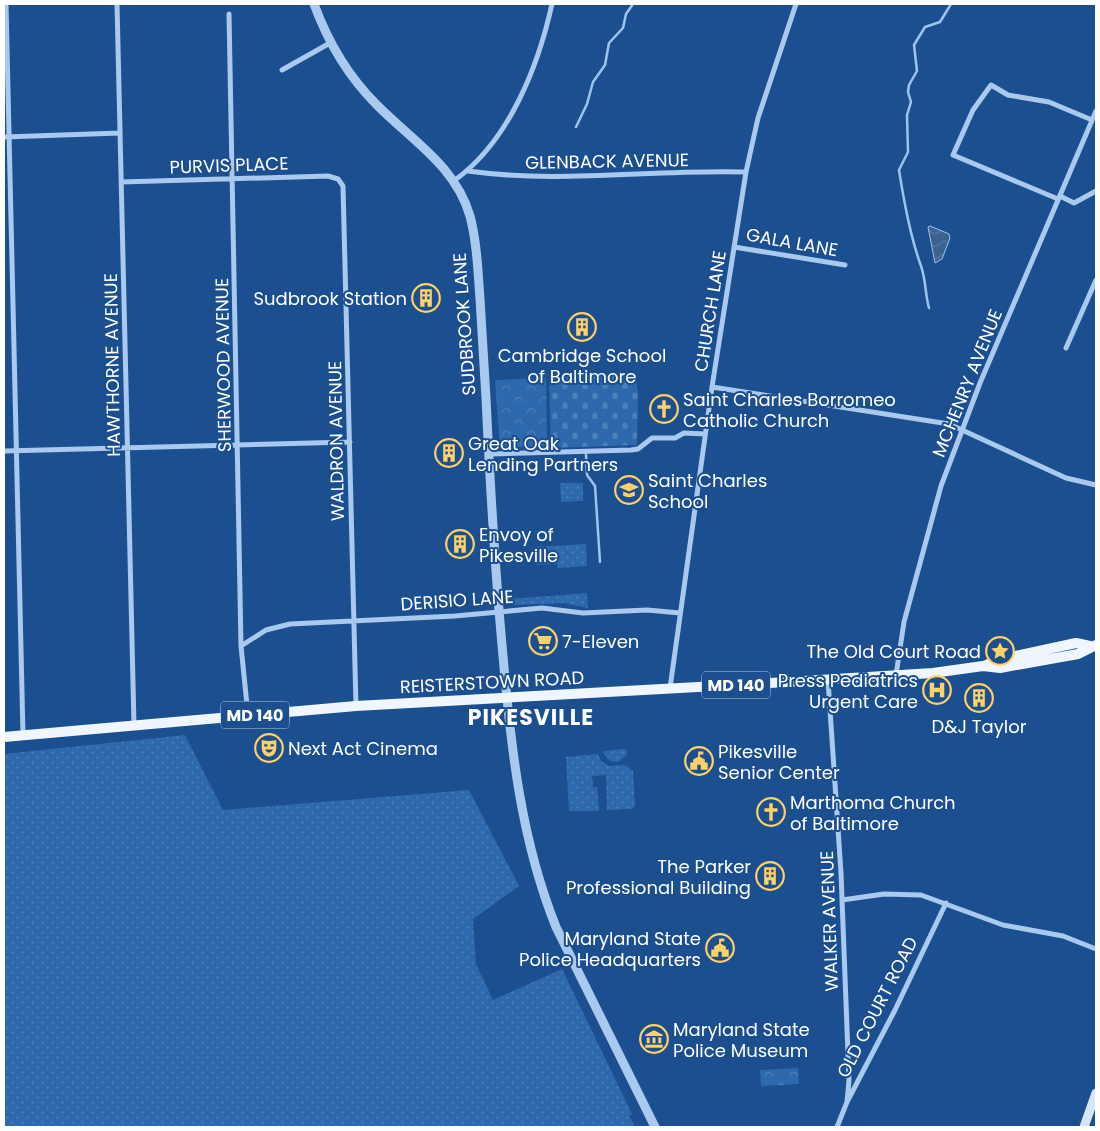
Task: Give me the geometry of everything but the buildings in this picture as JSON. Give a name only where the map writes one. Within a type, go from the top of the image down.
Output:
[{"type":"main road","name":"REISTERSTOWN ROAD","points":[[4,737],[356,706],[896,675],[983,666],[1000,668],[1078,654],[1093,646]]},
{"type":"main road","points":[[1084,1127],[1096,1093]]},
{"type":"street","points":[[6,4],[6,137],[17,450],[23,735]]},
{"type":"street","name":"HAWTHORNE AVENUE","points":[[117,4],[134,725]]},
{"type":"street","name":"SUDBROOK LANE","points":[[314,4],[330,43],[361,88],[384,113],[444,166],[454,180],[470,216],[476,251],[506,698],[519,796],[529,846],[542,894],[568,952],[655,1127]]},
{"type":"street","points":[[454,180],[468,171],[495,138],[518,104],[535,65],[552,4]]},
{"type":"street","name":"CHURCH LANE","points":[[670,688],[705,434],[746,172],[758,118],[796,4]]},
{"type":"street","name":"SHERWOOD AVENUE","points":[[228,14],[241,646],[248,715]]},
{"type":"street","points":[[282,70],[330,43]]},
{"type":"street","points":[[1092,120],[1049,102],[1008,95],[991,85],[973,110],[953,155],[1074,203],[1096,191]]},
{"type":"street","name":"MCHENRY AVENUE","points":[[896,675],[904,622],[935,503],[962,429],[1096,111]]},
{"type":"street","points":[[6,137],[120,133]]},
{"type":"street","name":"GLENBACK AVENUE","points":[[468,171],[517,176],[572,177],[746,172]]},
{"type":"street","name":"PURVIS PLACE","points":[[121,182],[328,176],[338,179]]},
{"type":"street","name":"WALDRON AVENUE","points":[[338,179],[343,186],[344,192],[356,706]]},
{"type":"street","name":"GALA LANE","points":[[734,247],[846,265]]},
{"type":"street","points":[[1066,348],[1096,280]]},
{"type":"street","points":[[712,387],[918,418],[962,429],[1066,478],[1096,485]]},
{"type":"street","points":[[489,454],[631,450],[638,449],[652,438],[675,438],[684,433],[705,434]]},
{"type":"street","points":[[4,451],[350,442]]},
{"type":"street","name":"DERISIO LANE","points":[[241,646],[276,626],[353,620],[542,608],[583,613],[647,610],[680,613]]},
{"type":"street","name":"WALKER AVENUE","points":[[828,679],[835,757],[842,900],[849,1080],[847,1102]]},
{"type":"street","points":[[842,900],[884,894],[909,894],[946,903],[1003,925],[1063,936],[1096,949]]},
{"type":"street","name":"OLD COURT ROAD","points":[[837,1127],[847,1102],[895,1010],[946,903]]},
{"type":"green space","points":[[635,374],[638,392],[637,445],[551,448],[549,376]]},
{"type":"green space","points":[[546,378],[547,446],[500,448],[495,380]]},
{"type":"green space","points":[[560,483],[583,483],[583,501],[561,502]]},
{"type":"green space","points":[[586,544],[587,566],[558,568],[557,564],[536,565],[535,547]]},
{"type":"green space","points":[[587,593],[588,608],[563,603],[513,605],[510,599]]},
{"type":"green space","points":[[185,735],[223,810],[469,790],[519,886],[473,919],[476,964],[493,1000],[562,969],[632,1114],[629,1116],[635,1127],[4,1127],[4,754]]},
{"type":"green space","points":[[625,749],[627,751],[626,756],[618,762],[610,761],[603,753],[604,751]]},
{"type":"green space","points":[[598,754],[601,761],[609,766],[624,765],[633,771],[635,806],[632,809],[607,810],[606,775],[592,776],[593,787],[597,787],[599,811],[569,811],[566,757]]},
{"type":"green space","points":[[798,1068],[799,1084],[761,1086],[760,1070]]},
{"type":"water","points":[[930,226],[949,234],[950,238],[942,259],[935,263],[928,227]]},
{"type":"waterway","points":[[576,127],[587,104],[593,82],[605,65],[609,43],[623,28],[626,14],[633,4]]},
{"type":"waterway","points":[[929,308],[923,271],[908,219],[899,170],[908,152],[907,115],[911,102],[908,92],[909,85],[917,71],[914,45],[925,27],[940,22],[951,4]]},
{"type":"waterway","points":[[586,454],[587,475],[595,486],[600,562]]},
{"type":"place","name":"Sudbrook Station","points":[[426,298]]},
{"type":"place","name":"Cambridge School of Baltimore","points":[[582,327]]},
{"type":"place","name":"Saint Charles Borromeo Catholic Church","points":[[664,409]]},
{"type":"place","name":"Great Oak Lending Partners","points":[[449,453]]},
{"type":"place","name":"Saint Charles School","points":[[629,490]]},
{"type":"place","name":"Envoy of Pikesville","points":[[460,544]]},
{"type":"place","name":"7-Eleven","points":[[543,641]]},
{"type":"place","name":"The Old Court Road","points":[[1000,651]]},
{"type":"place","name":"Press Pediatrics Urgent Care","points":[[937,690]]},
{"type":"place","name":"D&J Taylor","points":[[979,698]]},
{"type":"place","name":"Next Act Cinema","points":[[269,748]]},
{"type":"place","name":"Pikesville Senior Center","points":[[699,761]]},
{"type":"place","name":"Marthoma Church of Baltimore","points":[[771,812]]},
{"type":"place","name":"The Parker Professional Building","points":[[770,876]]},
{"type":"place","name":"Maryland State Police Headquarters","points":[[720,948]]},
{"type":"place","name":"Maryland State Police Museum","points":[[654,1039]]},
{"type":"district","name":"PIKESVILLE","points":[[531,717]]}]
